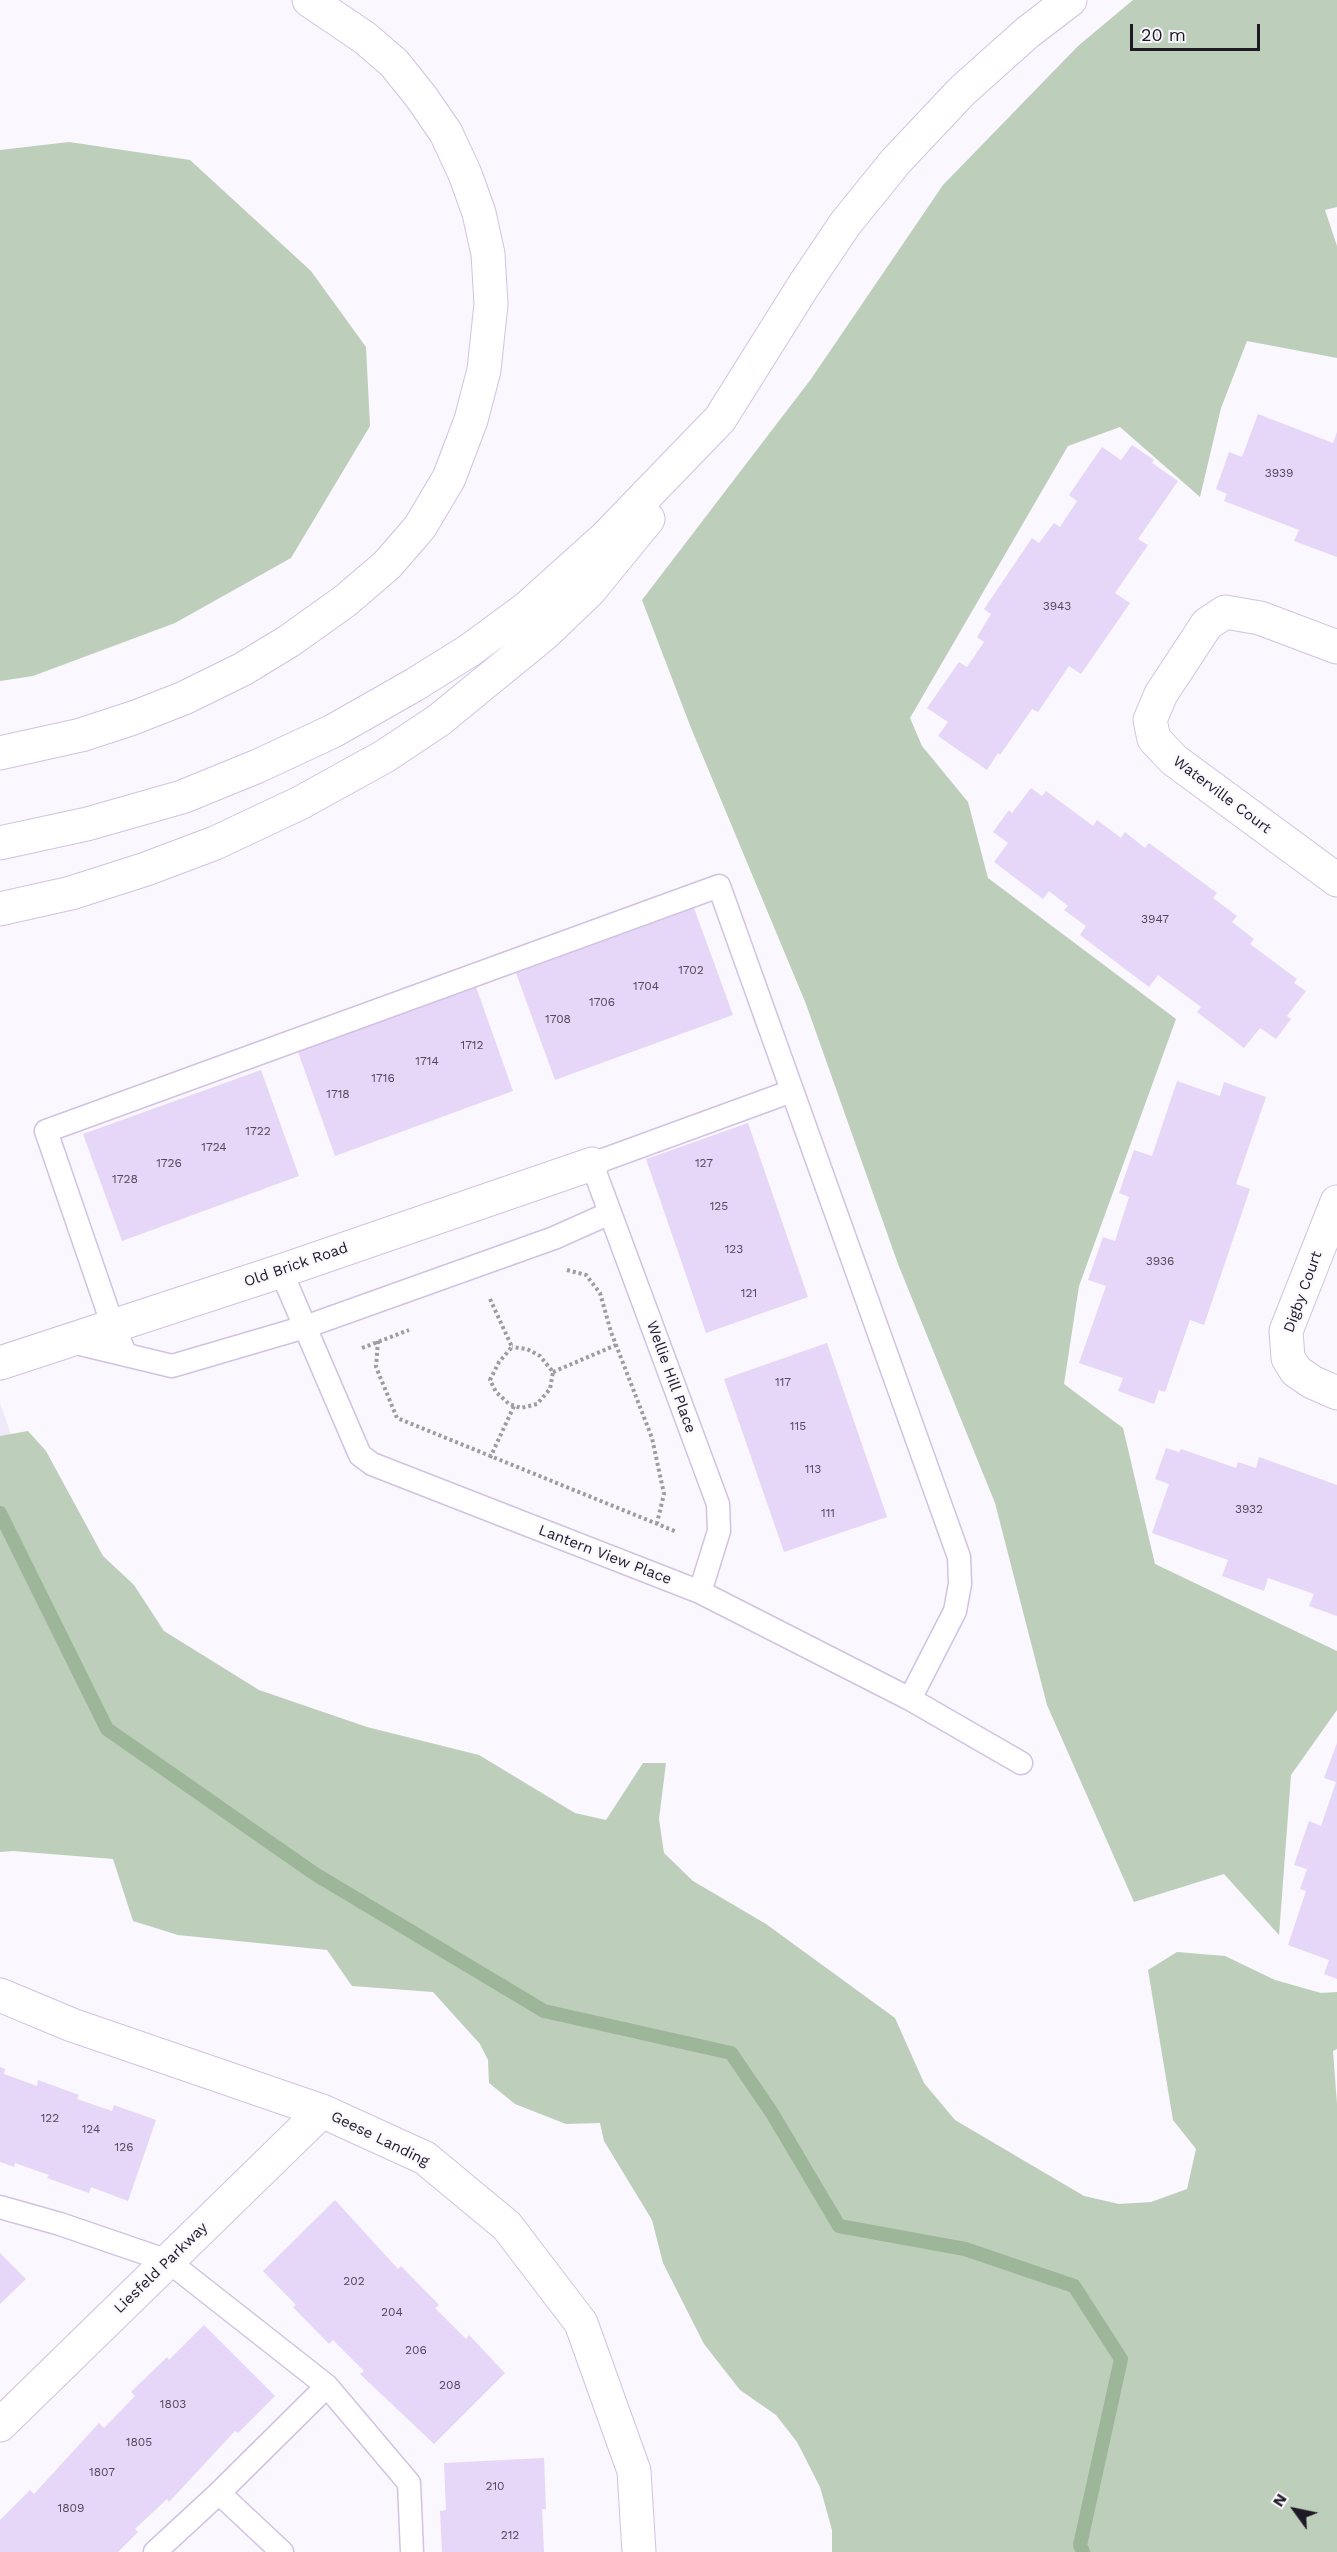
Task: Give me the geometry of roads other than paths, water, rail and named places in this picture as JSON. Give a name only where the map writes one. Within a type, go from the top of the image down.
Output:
[{"type":"main road","points":[[0,753],[81,735],[133,718],[184,698],[233,674],[289,641],[345,601],[387,564],[420,527],[449,478],[471,420],[484,370],[491,304],[488,254],[479,213],[465,174],[446,133],[422,98],[394,63],[365,38],[309,0]]},
{"type":"main road","points":[[0,909],[70,893],[146,869],[215,843],[300,803],[385,756],[440,720],[527,649],[590,590],[633,541],[720,419],[839,233],[896,161],[962,91],[1028,32],[1070,0]]},
{"type":"main road","points":[[0,843],[87,824],[182,796],[258,766],[312,741],[414,685],[480,643],[527,608],[574,567],[720,419]]},
{"type":"main road","name":"Waterville Court","points":[[1337,647],[1260,618],[1225,612],[1207,624],[1161,694],[1150,720],[1154,739],[1174,760],[1337,880]]},
{"type":"main road","name":"Old Brick Road","points":[[0,1363],[281,1271],[592,1164]]},
{"type":"main road","name":"Digby Court","points":[[1337,1202],[1286,1331],[1288,1358],[1296,1371],[1312,1382],[1337,1393]]},
{"type":"main road","name":"Geese Landing","points":[[0,1995],[72,2025],[322,2111],[426,2158],[507,2226],[581,2323],[634,2471],[639,2552]]},
{"type":"main road","name":"Liesfeld Parkway","points":[[0,2425],[322,2111]]},
{"type":"lane","points":[[126,1355],[113,1326],[46,1131],[719,886],[959,1557],[960,1584],[955,1611],[910,1699]]},
{"type":"lane","points":[[592,1164],[792,1091]]},
{"type":"lane","name":"Wellie Hill Place","points":[[592,1164],[718,1504],[719,1532],[700,1592]]},
{"type":"lane","points":[[66,1341],[172,1366],[305,1327],[554,1238],[610,1213]]},
{"type":"lane","name":"Lantern View Place","points":[[281,1271],[360,1455],[372,1464],[700,1592],[910,1699],[1021,1763]]},
{"type":"lane","points":[[0,2206],[168,2261],[327,2386],[409,2483],[412,2552]]},
{"type":"lane","points":[[154,2552],[219,2493],[327,2386]]},
{"type":"lane","points":[[219,2493],[282,2552]]},
{"type":"waterway","points":[[0,1513],[107,1729],[315,1874],[544,2011],[731,2053],[772,2113],[839,2226],[965,2249],[1074,2286],[1121,2359],[1080,2545],[1083,2552]]}]
